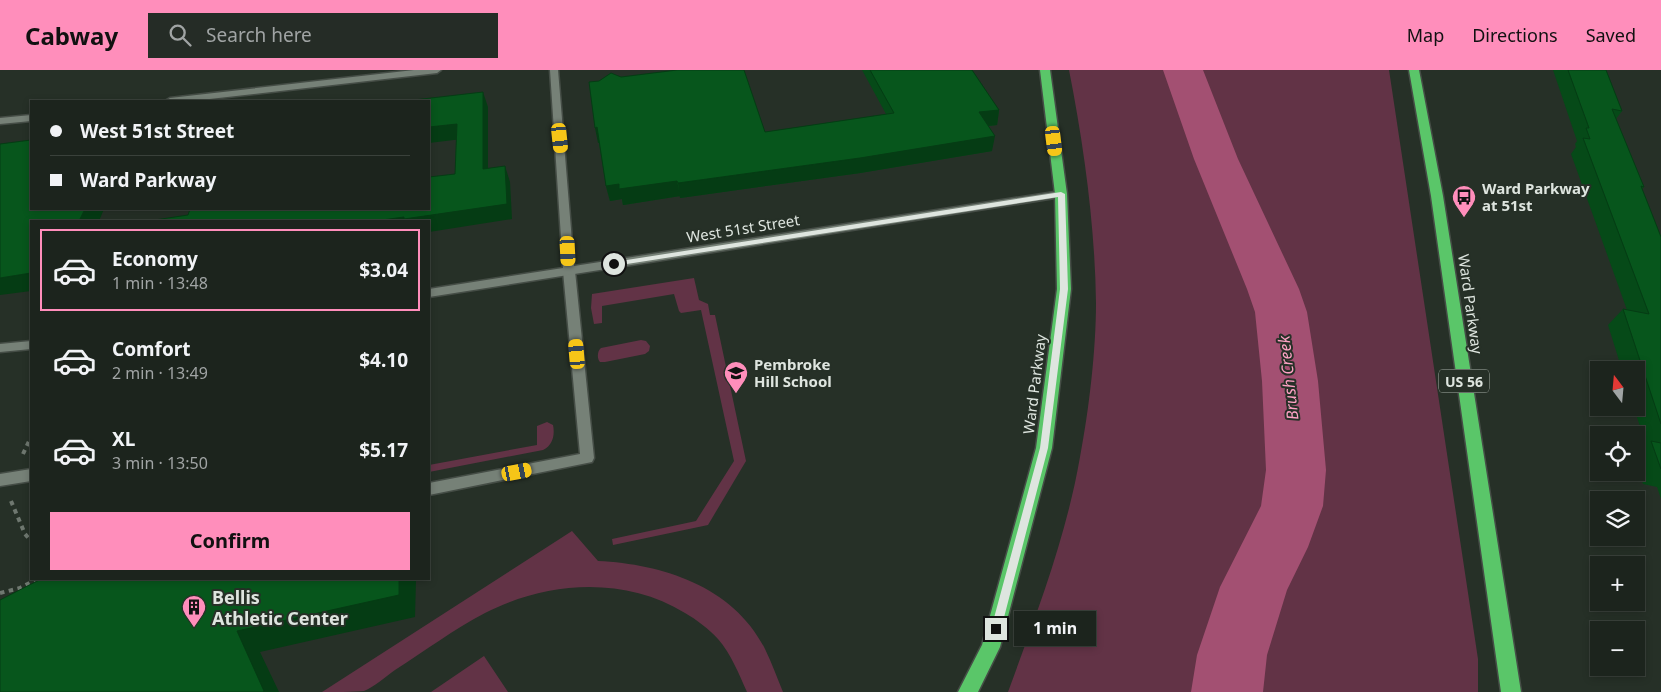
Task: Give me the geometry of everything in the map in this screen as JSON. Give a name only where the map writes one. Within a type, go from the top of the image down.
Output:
[{"type":"highway","name":"Ward Parkway","points":[[968,692],[991,647],[1044,448],[1064,289],[1061,194],[1045,70]]},
{"type":"highway","name":"Ward Parkway","points":[[1414,70],[1437,196],[1512,689]]},
{"type":"street","points":[[179,100],[437,70]]},
{"type":"street","points":[[430,489],[587,458],[569,271],[564,172],[554,70]]},
{"type":"street","points":[[0,121],[30,118]]},
{"type":"street","name":"West 51st Street","points":[[430,293],[1061,194]]},
{"type":"street","points":[[0,348],[30,346]]},
{"type":"street","points":[[0,480],[30,474]]},
{"type":"path","points":[[9,499],[13,503],[25,534],[30,540]]},
{"type":"path","points":[[0,593],[20,588],[35,580]]},
{"type":"shaded area","points":[[1069,70],[1389,70],[1478,659],[1478,692],[1008,692],[1049,576],[1067,517],[1083,439],[1095,340],[1096,303],[1091,215],[1084,157]]},
{"type":"shaded area","points":[[694,278],[699,300],[708,304],[710,315],[715,315],[746,461],[708,525],[613,545],[612,539],[696,521],[734,461],[701,310],[681,313],[674,294],[602,306],[602,323],[594,324],[591,308],[592,294]]},
{"type":"shaded area","points":[[641,340],[646,341],[650,346],[649,351],[645,354],[605,362],[599,361],[598,353],[601,348]]},
{"type":"shaded area","points":[[547,422],[553,425],[554,432],[551,443],[543,450],[430,472],[430,465],[537,445],[537,426]]},
{"type":"shaded area","points":[[572,531],[598,561],[647,567],[694,583],[716,595],[735,610],[752,628],[765,649],[783,692],[747,692],[723,645],[707,628],[685,613],[661,601],[637,593],[612,588],[586,587],[534,594],[509,602],[485,613],[451,633],[364,691],[322,692]]},
{"type":"shaded area","points":[[484,656],[508,692],[431,692]]},
{"type":"building","points":[[677,70],[744,70],[765,132],[894,113],[870,70],[972,70],[999,110],[979,112],[995,136],[860,158],[678,183],[677,181],[619,189],[619,184],[606,186],[589,82],[599,81],[611,73],[621,77]]},
{"type":"building","points":[[1568,70],[1606,70],[1622,111],[1612,109],[1644,187],[1641,186],[1661,237],[1661,424],[1645,376],[1645,361],[1640,361],[1623,309],[1649,314],[1583,138],[1590,139],[1586,128],[1589,128]]},
{"type":"building","points":[[483,92],[483,169],[505,166],[507,204],[404,219],[404,217],[382,220],[155,220],[188,215],[190,210],[430,210],[430,177],[455,174],[457,124],[430,127],[430,100],[414,100]]},
{"type":"building","points":[[30,140],[30,210],[84,210],[80,220],[30,220],[30,273],[0,278],[0,144]]},
{"type":"building","points":[[1651,441],[1661,443],[1661,469]]},
{"type":"building","name":"Bellis Athletic Center","points":[[39,580],[399,580],[399,595],[237,631],[263,692],[0,692],[0,600]]},
{"type":"waterway","name":"Brush Creek","points":[[1183,70],[1216,159],[1273,289],[1281,312],[1290,381],[1296,470],[1292,506],[1275,547],[1254,587],[1232,655],[1227,692]]},
{"type":"place","name":"Ward Parkway at 51st","points":[[1464,218]]},
{"type":"place","name":"Pembroke Hill School","points":[[736,394]]},
{"type":"place","name":"Bellis Athletic Center","points":[[194,628]]},
{"type":"route","points":[[614,264],[1061,194],[1064,289],[1044,448],[996,629]]}]
